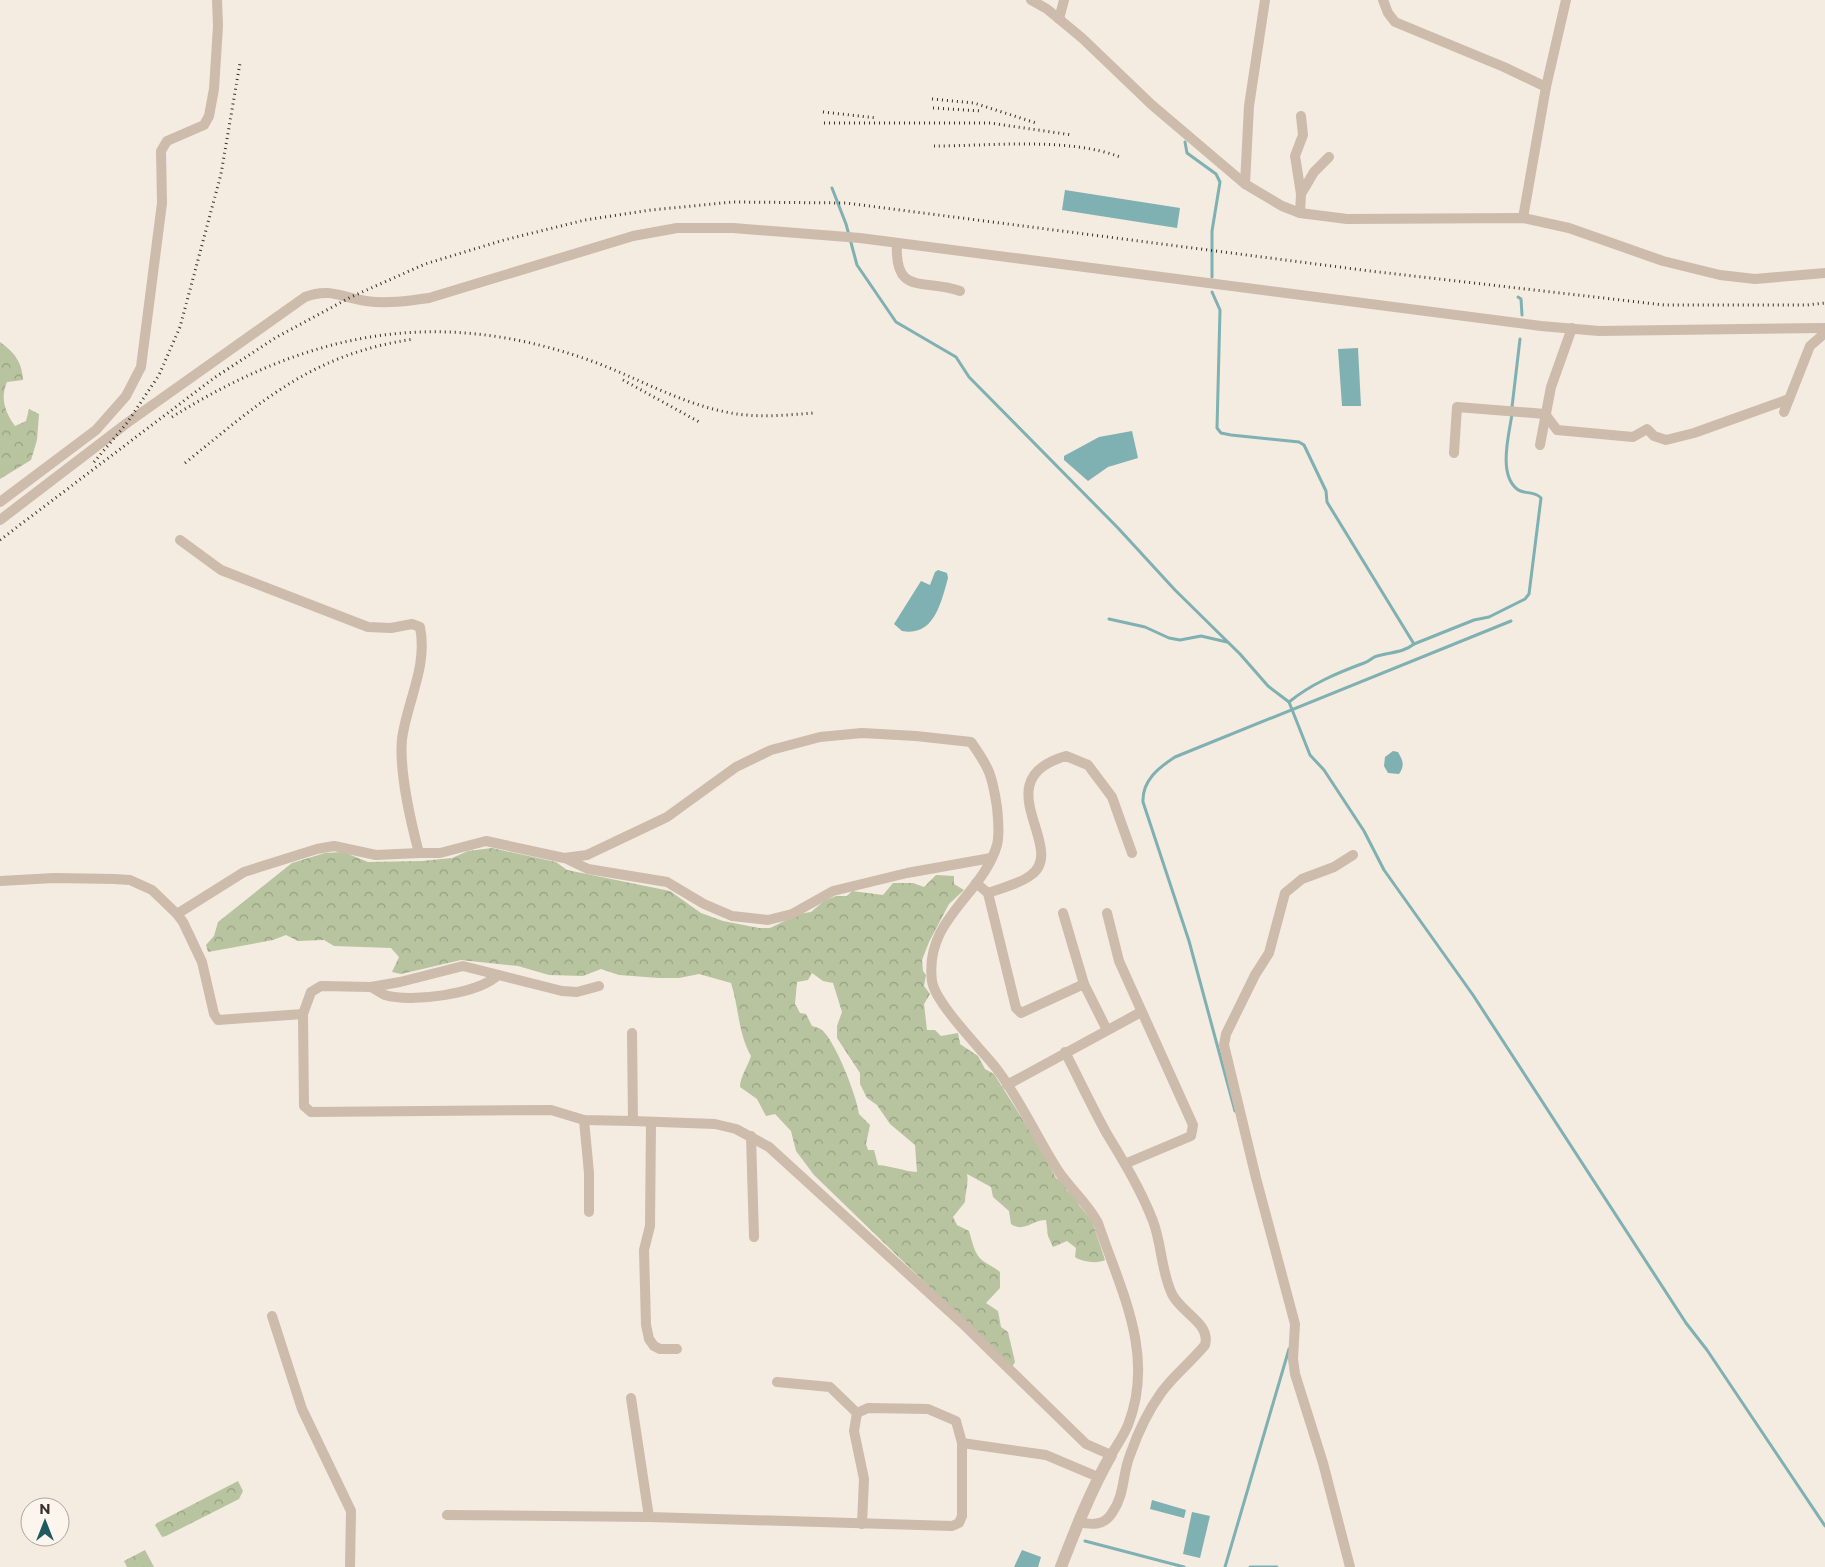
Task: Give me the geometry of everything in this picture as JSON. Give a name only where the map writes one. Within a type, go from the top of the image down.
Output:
[{"type":"street","points":[[0,502],[96,430],[126,396],[141,367],[162,203],[161,151],[167,141],[204,125],[210,116],[218,26],[217,0]]},
{"type":"street","points":[[1031,0],[1082,38],[1152,105],[1245,184],[1282,206],[1300,212],[1347,219],[1523,218],[1569,228],[1663,261],[1720,275],[1755,280],[1825,273]]},
{"type":"street","points":[[1059,19],[1064,0]]},
{"type":"street","points":[[1245,184],[1249,106],[1265,0]]},
{"type":"street","points":[[1383,0],[1388,13],[1395,22],[1504,67],[1546,87]]},
{"type":"street","points":[[1523,218],[1546,87],[1566,0]]},
{"type":"street","points":[[1300,212],[1301,194],[1295,156],[1303,136],[1301,116]]},
{"type":"street","points":[[1301,194],[1314,172],[1328,157]]},
{"type":"street","points":[[0,520],[127,423],[306,297],[319,292],[365,301],[394,302],[429,298],[633,236],[677,228],[734,228],[860,238],[1572,328],[1599,330],[1825,328]]},
{"type":"street","points":[[897,244],[897,266],[903,277],[920,284],[949,287],[960,291]]},
{"type":"street","points":[[1540,445],[1551,387],[1572,328]]},
{"type":"street","points":[[1784,412],[1810,346],[1825,333]]},
{"type":"street","points":[[1454,453],[1457,407],[1545,414],[1557,430],[1633,437],[1647,429],[1654,436],[1666,440],[1694,434],[1788,399]]},
{"type":"street","points":[[180,540],[221,570],[368,627],[391,628],[412,624],[420,627],[422,637],[419,677],[402,740],[404,772],[418,853]]},
{"type":"street","points":[[564,858],[587,855],[667,817],[736,767],[771,750],[820,737],[862,733],[971,742],[990,768],[998,820],[997,843],[991,858],[976,883],[954,909],[935,943],[930,966],[932,984],[948,1010],[998,1070],[1058,1169],[1090,1208],[1098,1222],[1137,1338],[1140,1366],[1138,1384],[1128,1424],[1098,1477],[1061,1567]]},
{"type":"street","points":[[988,894],[1032,875],[1038,865],[1040,851],[1030,807],[1028,790],[1030,779],[1044,765],[1066,756],[1088,765],[1112,797],[1132,853]]},
{"type":"street","points":[[177,914],[244,872],[317,849],[334,846],[376,855],[440,853],[486,841],[564,858],[588,869],[667,882],[704,904],[732,916],[768,920],[792,914],[833,891],[907,873],[991,858]]},
{"type":"street","points":[[1350,1566],[1323,1463],[1295,1374],[1293,1359],[1295,1324],[1224,1045],[1226,1034],[1255,975],[1269,954],[1285,893],[1302,879],[1334,867],[1352,855]]},
{"type":"street","points":[[0,881],[54,878],[130,880],[152,890],[177,914],[202,962],[214,1014],[218,1020],[303,1014]]},
{"type":"street","points":[[976,883],[988,894],[1016,1008],[1021,1013],[1084,984]]},
{"type":"street","points":[[1107,913],[1120,961],[1141,1012],[1193,1125],[1191,1136],[1127,1163]]},
{"type":"street","points":[[1063,914],[1084,984],[1107,1030]]},
{"type":"street","points":[[599,986],[577,992],[562,991],[463,966],[400,982],[371,987],[321,986],[311,992],[303,1014],[304,1106],[311,1112],[551,1110],[584,1120],[715,1124],[736,1129],[769,1147],[848,1218],[962,1323],[1086,1444],[1112,1455]]},
{"type":"street","points":[[371,987],[383,994],[398,997],[447,994],[482,986],[498,975]]},
{"type":"street","points":[[1007,1085],[1141,1012]]},
{"type":"street","points":[[632,1033],[633,1121]]},
{"type":"street","points":[[1065,1052],[1107,1133],[1127,1163],[1153,1221],[1168,1286],[1174,1299],[1205,1330],[1208,1337],[1205,1346],[1160,1394],[1152,1408],[1130,1455],[1122,1495],[1112,1513],[1101,1523],[1091,1525],[1078,1522]]},
{"type":"street","points":[[584,1120],[589,1173],[589,1212]]},
{"type":"street","points":[[651,1122],[650,1226],[644,1250],[646,1325],[649,1339],[654,1346],[660,1349],[677,1349]]},
{"type":"street","points":[[750,1136],[754,1237]]},
{"type":"street","points":[[272,1316],[302,1409],[351,1511],[350,1567]]},
{"type":"street","points":[[777,1382],[830,1387],[857,1414]]},
{"type":"street","points":[[630,1398],[650,1517]]},
{"type":"street","points":[[447,1515],[650,1517],[952,1526],[959,1523],[962,1516],[962,1444],[956,1421],[928,1409],[868,1408],[857,1414]]},
{"type":"street","points":[[857,1414],[854,1431],[855,1448],[864,1479],[862,1524]]},
{"type":"street","points":[[962,1444],[1046,1455],[1098,1477]]},
{"type":"green space","points":[[0,342],[17,358],[23,380],[7,382],[4,399],[9,415],[15,426],[26,421],[29,409],[39,414],[37,440],[31,460],[0,479]]},
{"type":"green space","points":[[492,848],[556,862],[567,870],[670,891],[701,913],[723,921],[759,928],[770,928],[799,914],[811,912],[824,901],[836,896],[847,896],[852,891],[883,895],[893,883],[913,883],[924,887],[936,875],[954,876],[954,884],[964,890],[949,904],[929,942],[922,960],[923,971],[926,975],[924,986],[930,994],[924,1004],[927,1030],[935,1030],[941,1036],[958,1033],[960,1044],[978,1056],[985,1069],[994,1074],[1035,1139],[1056,1178],[1064,1183],[1067,1191],[1076,1196],[1079,1205],[1092,1221],[1105,1260],[1094,1262],[1078,1259],[1075,1257],[1076,1248],[1067,1241],[1053,1247],[1048,1236],[1046,1220],[1024,1227],[1011,1224],[1009,1211],[993,1197],[991,1187],[967,1174],[965,1202],[953,1217],[957,1225],[969,1231],[977,1255],[1000,1272],[1000,1288],[986,1303],[998,1311],[1001,1327],[1008,1332],[1015,1362],[1012,1367],[814,1175],[796,1151],[791,1131],[775,1114],[766,1116],[757,1099],[740,1087],[741,1079],[751,1056],[741,1029],[731,983],[699,974],[679,978],[659,978],[619,975],[601,969],[583,976],[549,975],[518,966],[461,960],[401,974],[392,972],[399,957],[391,948],[334,946],[324,940],[298,941],[286,935],[273,940],[208,952],[206,945],[214,936],[218,922],[292,863],[325,853],[343,852],[368,862],[422,861],[452,858],[468,851]],"holes":[[[812,973],[823,981],[833,983],[842,1012],[837,1026],[837,1038],[860,1073],[860,1084],[867,1098],[877,1105],[890,1124],[915,1145],[917,1172],[878,1165],[874,1150],[868,1150],[866,1144],[870,1125],[859,1114],[840,1058],[828,1037],[819,1028],[812,1026],[806,1014],[800,1013],[795,1004],[797,982],[808,980]]]},
{"type":"green space","points":[[238,1481],[243,1491],[239,1499],[162,1537],[155,1525],[157,1523]]},
{"type":"green space","points":[[145,1550],[154,1567],[127,1567],[124,1561]]},
{"type":"water","points":[[1065,190],[1180,208],[1177,228],[1062,210]]},
{"type":"water","points":[[1358,348],[1361,406],[1342,406],[1338,349]]},
{"type":"water","points":[[1132,431],[1138,458],[1108,467],[1088,481],[1064,460],[1064,456],[1099,437]]},
{"type":"water","points":[[938,570],[947,573],[948,578],[939,607],[934,616],[922,629],[902,631],[894,624],[921,581],[930,585],[935,572]]},
{"type":"water","points":[[1393,751],[1398,752],[1402,761],[1403,765],[1399,774],[1388,773],[1384,766],[1385,757]]},
{"type":"water","points":[[1152,1500],[1186,1510],[1184,1518],[1150,1509]]},
{"type":"water","points":[[1192,1512],[1210,1516],[1200,1558],[1183,1554]]},
{"type":"water","points":[[1022,1550],[1041,1557],[1038,1567],[1014,1567]]},
{"type":"waterway","points":[[1185,142],[1187,153],[1216,174],[1220,182],[1212,231],[1212,277]]},
{"type":"waterway","points":[[832,188],[846,224],[857,265],[896,322],[956,357],[969,377],[1118,528],[1175,590],[1240,654],[1268,686],[1289,702],[1310,755],[1324,770],[1364,831],[1384,870],[1473,995],[1686,1323],[1707,1350],[1825,1526]]},
{"type":"waterway","points":[[1212,292],[1220,310],[1217,428],[1221,433],[1231,435],[1299,442],[1304,445],[1326,491],[1327,502],[1414,644],[1401,651],[1375,657],[1334,675],[1315,684],[1289,702]]},
{"type":"waterway","points":[[1518,297],[1521,299],[1522,315]]},
{"type":"waterway","points":[[1512,407],[1520,339]]},
{"type":"waterway","points":[[1414,644],[1474,620],[1489,617],[1525,599],[1529,594],[1541,498],[1535,494],[1517,489],[1511,482],[1508,474],[1506,454],[1512,414]]},
{"type":"waterway","points":[[1109,619],[1145,627],[1169,638],[1180,640],[1201,636],[1227,642]]},
{"type":"waterway","points":[[1235,1111],[1189,941],[1143,802],[1143,794],[1148,781],[1175,757],[1511,621]]},
{"type":"waterway","points":[[1225,1567],[1289,1349]]},
{"type":"waterway","points":[[1085,1541],[1184,1567]]},
{"type":"waterway","points":[[1250,1567],[1277,1567]]},
{"type":"railway","points":[[94,462],[127,423],[159,375],[180,327],[221,174],[240,63]]},
{"type":"railway","points":[[932,99],[974,103],[1036,123]]},
{"type":"railway","points":[[933,108],[982,111]]},
{"type":"railway","points":[[823,112],[877,118]]},
{"type":"railway","points":[[824,123],[990,123],[1072,135]]},
{"type":"railway","points":[[934,146],[1053,145],[1100,151],[1120,157]]},
{"type":"railway","points":[[0,540],[214,378],[275,338],[351,297],[425,264],[504,240],[585,220],[651,210],[733,202],[846,203],[1370,271],[1664,305],[1807,305],[1825,303]]},
{"type":"railway","points":[[172,417],[222,388],[272,365],[322,348],[372,337],[423,332],[476,334],[530,343],[586,359],[694,403],[731,413],[762,416],[814,413]]},
{"type":"railway","points":[[185,463],[265,400],[317,368],[378,346],[414,339]]},
{"type":"railway","points":[[623,380],[701,423]]}]
